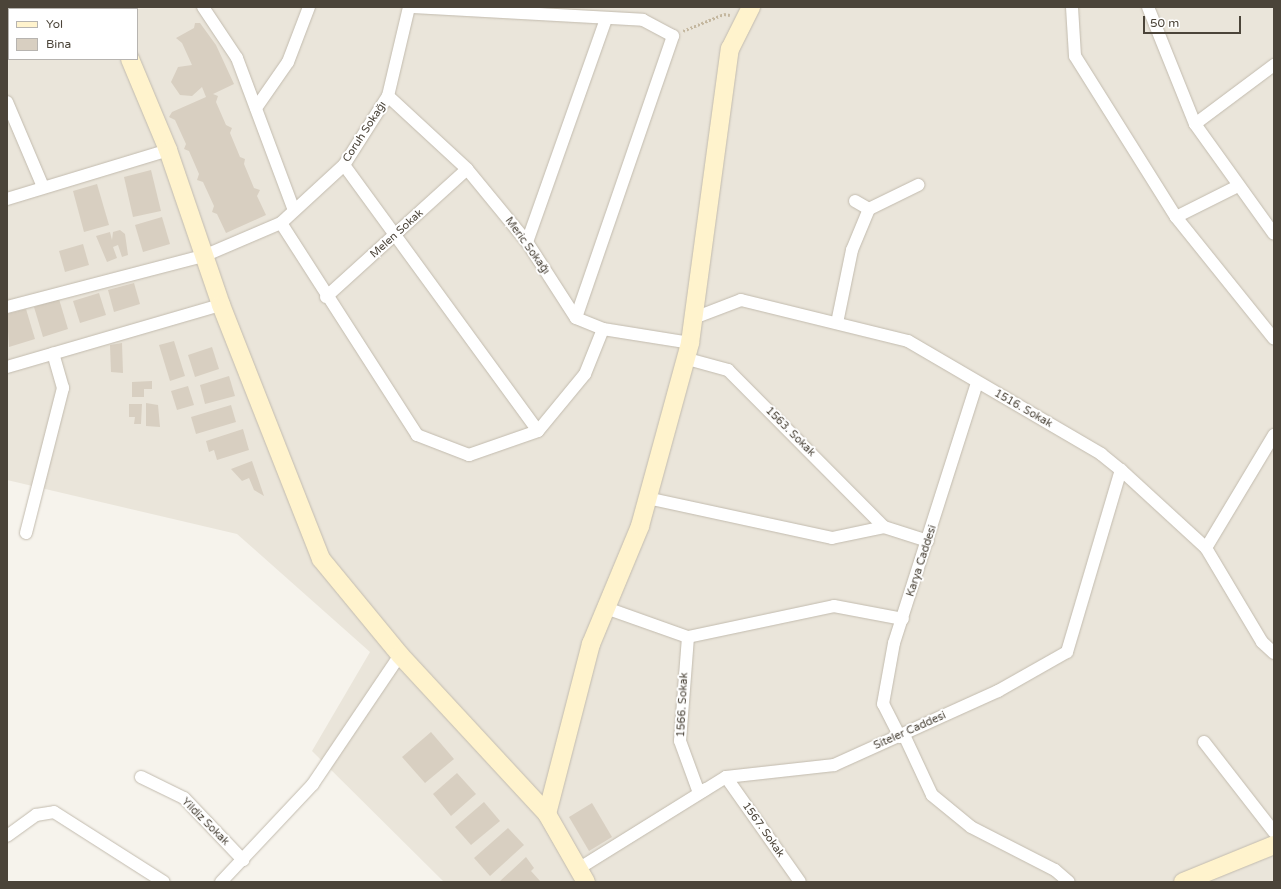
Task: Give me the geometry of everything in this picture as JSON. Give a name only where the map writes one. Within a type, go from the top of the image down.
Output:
[{"type":"street","points":[[203,7],[237,58],[293,208]]},
{"type":"street","points":[[256,108],[288,62],[309,7]]},
{"type":"street","name":"Coruh Sokağı","points":[[7,307],[206,255],[281,223],[293,208],[344,165],[388,96],[409,7]]},
{"type":"street","points":[[413,7],[644,20],[673,36],[576,318],[603,329],[687,351]]},
{"type":"street","points":[[1072,7],[1075,56],[1176,217],[1274,339]]},
{"type":"street","points":[[1148,7],[1195,124],[1238,186],[1274,234]]},
{"type":"street","points":[[547,814],[591,644],[647,498],[687,351],[694,318],[730,49],[749,12]]},
{"type":"street","points":[[527,242],[606,19]]},
{"type":"street","points":[[130,60],[168,150],[206,255],[221,305],[321,559],[400,655],[547,814],[582,875]]},
{"type":"street","points":[[1195,124],[1274,65]]},
{"type":"street","name":"Meric Sokağı","points":[[388,96],[467,169],[527,242],[576,318]]},
{"type":"street","points":[[7,102],[43,187]]},
{"type":"street","points":[[7,199],[168,150]]},
{"type":"street","points":[[344,165],[538,431]]},
{"type":"street","name":"Melen Sokak","points":[[326,297],[467,169]]},
{"type":"street","points":[[837,323],[852,250],[869,209],[918,186]]},
{"type":"street","points":[[1176,217],[1238,186]]},
{"type":"street","points":[[855,201],[869,209]]},
{"type":"street","points":[[281,223],[326,297],[417,435],[469,455],[538,431],[585,374],[603,329]]},
{"type":"street","name":"1516. Sokak","points":[[694,318],[741,300],[908,341],[977,383],[1101,454],[1120,470],[1206,548],[1262,642],[1274,652]]},
{"type":"street","points":[[7,367],[221,305]]},
{"type":"street","name":"1563. Sokak","points":[[687,351],[728,370],[884,527]]},
{"type":"street","points":[[26,533],[63,388],[54,353]]},
{"type":"street","name":"Karya Caddesi","points":[[977,383],[928,541],[894,643],[883,704],[902,736],[932,795],[971,827],[1055,870],[1069,882]]},
{"type":"street","points":[[1206,548],[1274,435]]},
{"type":"street","name":"Siteler Caddesi","points":[[582,875],[726,778],[834,765],[902,736],[998,691],[1067,652],[1120,470]]},
{"type":"street","points":[[647,498],[832,538],[884,527],[928,541]]},
{"type":"street","points":[[606,608],[688,637],[834,606],[903,619]]},
{"type":"street","name":"1566. Sokak","points":[[688,637],[680,740],[699,793],[726,778]]},
{"type":"street","points":[[221,882],[313,784],[400,655]]},
{"type":"street","points":[[1204,742],[1274,832]]},
{"type":"street","name":"Yildiz Sokak","points":[[141,777],[184,798],[243,860]]},
{"type":"street","name":"1567. Sokak","points":[[726,778],[800,882]]},
{"type":"street","points":[[7,836],[36,815],[54,812],[164,882]]},
{"type":"street","points":[[1183,882],[1274,845]]},
{"type":"path","points":[[673,36],[724,14],[749,12]]},
{"type":"shaded area","points":[[7,7],[1274,7],[1274,882],[444,882],[312,751],[370,652],[237,534],[7,480]]},
{"type":"building","points":[[55,7],[70,7],[63,8]]},
{"type":"building","points":[[195,23],[200,23],[216,45],[234,84],[213,94],[218,96],[216,102],[226,125],[232,128],[230,133],[240,157],[245,159],[244,164],[254,188],[260,190],[257,196],[266,215],[226,233],[217,214],[212,212],[214,206],[203,182],[197,180],[199,174],[189,151],[184,149],[186,144],[175,120],[169,117],[172,112],[206,97],[202,87],[192,96],[180,95],[171,82],[178,67],[192,65],[182,43],[176,38],[194,28]]},
{"type":"building","points":[[151,170],[161,211],[133,217],[124,177]]},
{"type":"building","points":[[97,184],[109,225],[84,232],[73,191]]},
{"type":"building","points":[[162,217],[170,244],[143,252],[135,225]]},
{"type":"building","points":[[120,230],[125,234],[128,255],[122,257],[118,245],[113,247],[117,258],[107,262],[96,236],[110,232],[112,240],[113,232]]},
{"type":"building","points":[[83,244],[89,265],[65,272],[59,251]]},
{"type":"building","points":[[134,283],[140,304],[114,312],[108,290]]},
{"type":"building","points":[[99,293],[106,315],[80,323],[73,301]]},
{"type":"building","points":[[59,299],[68,329],[43,337],[34,307]]},
{"type":"building","points":[[26,309],[35,339],[9,347],[7,314]]},
{"type":"building","points":[[174,341],[185,376],[170,381],[159,345]]},
{"type":"building","points":[[122,343],[123,373],[111,372],[110,345]]},
{"type":"building","points":[[212,347],[219,369],[195,377],[188,355]]},
{"type":"building","points":[[229,376],[235,396],[205,404],[200,385]]},
{"type":"building","points":[[152,381],[152,389],[144,389],[144,397],[132,397],[132,382]]},
{"type":"building","points":[[188,386],[194,405],[177,410],[171,391]]},
{"type":"building","points":[[146,403],[158,405],[160,427],[146,426]]},
{"type":"building","points":[[129,404],[142,404],[141,424],[134,424],[135,417],[129,417]]},
{"type":"building","points":[[231,405],[236,422],[196,434],[191,417]]},
{"type":"building","points":[[243,429],[249,450],[217,460],[214,450],[209,452],[206,441]]},
{"type":"building","points":[[252,461],[264,496],[254,490],[249,478],[242,481],[231,469]]},
{"type":"building","points":[[431,732],[454,759],[425,783],[402,757]]},
{"type":"building","points":[[457,773],[476,794],[451,816],[433,794]]},
{"type":"building","points":[[484,802],[500,821],[471,845],[455,827]]},
{"type":"building","points":[[592,803],[612,837],[589,851],[569,817]]},
{"type":"building","points":[[508,828],[524,845],[490,876],[474,858]]},
{"type":"building","points":[[526,857],[534,868],[531,871],[541,882],[499,882]]}]
